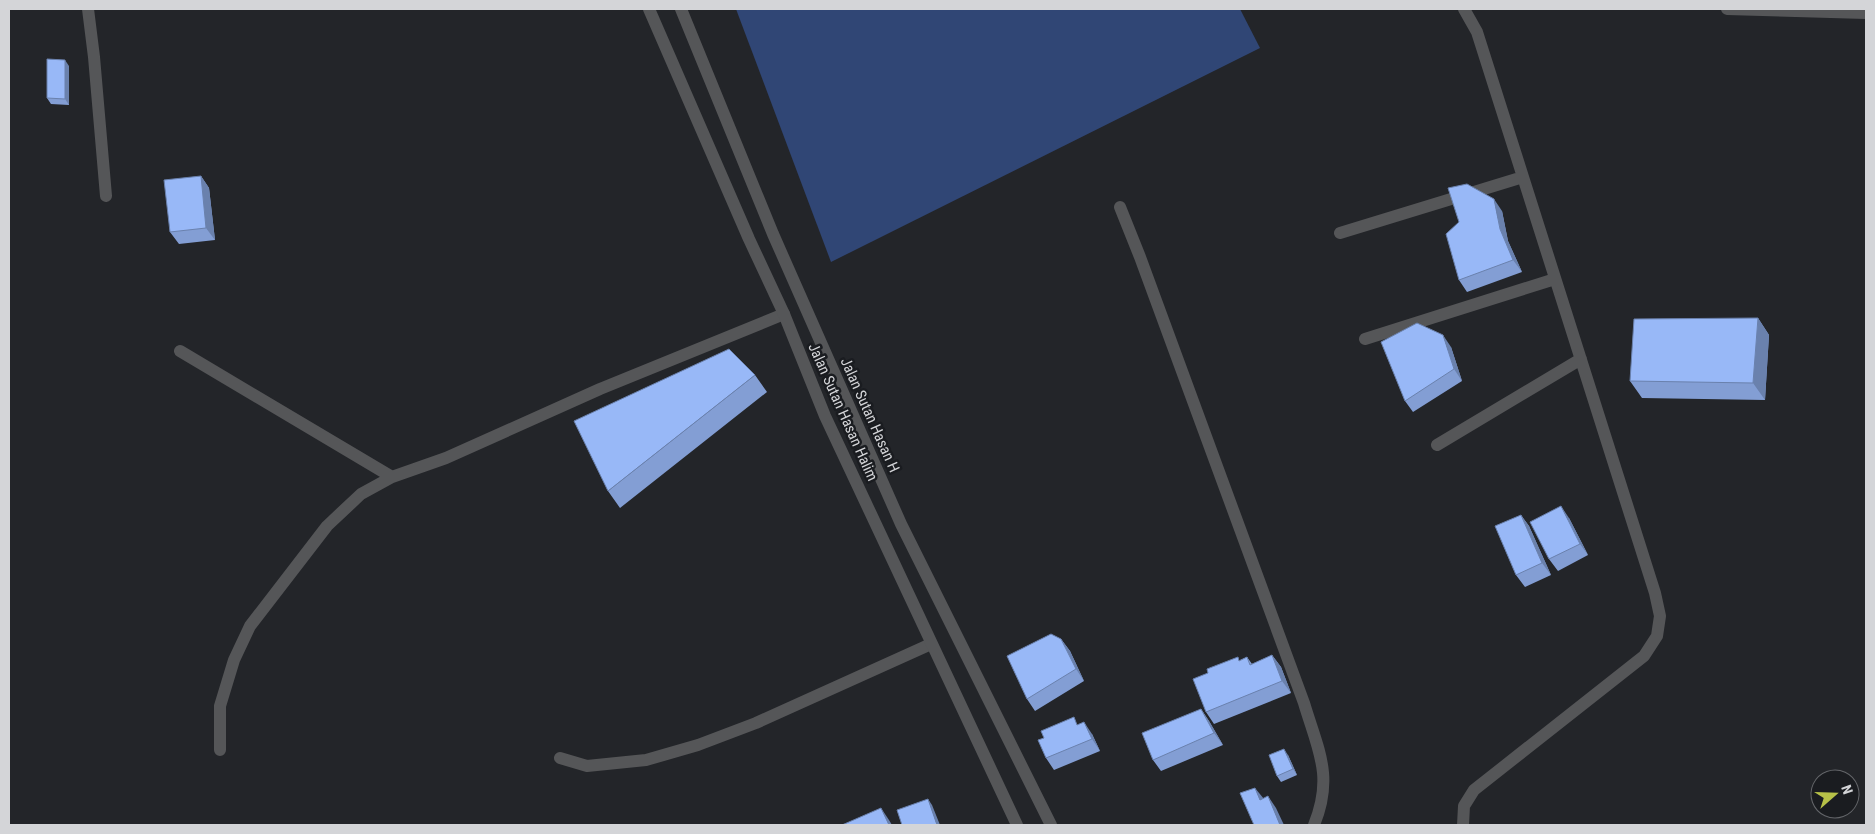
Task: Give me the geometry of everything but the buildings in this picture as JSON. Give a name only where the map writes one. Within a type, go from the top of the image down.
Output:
[{"type":"street","points":[[88,9],[106,196]]},
{"type":"street","name":"Jalan Sutan Hasan Halim","points":[[649,9],[749,240],[784,314],[825,416],[1017,825]]},
{"type":"street","name":"Jalan Sutan Hasan H","points":[[681,9],[773,234],[901,524],[1051,825]]},
{"type":"street","points":[[1463,825],[1464,806],[1474,790],[1644,656],[1658,636],[1660,616],[1655,593],[1477,32],[1464,9]]},
{"type":"street","points":[[1728,9],[1866,13]]},
{"type":"street","points":[[1340,233],[1523,177]]},
{"type":"street","points":[[1120,207],[1290,666],[1322,763],[1325,784],[1322,806],[1314,825]]},
{"type":"street","points":[[1365,339],[1555,279]]},
{"type":"street","points":[[220,750],[220,706],[234,660],[250,626],[327,526],[361,494],[392,477],[446,458],[600,389],[784,314]]},
{"type":"street","points":[[180,351],[392,477]]},
{"type":"street","points":[[1437,445],[1581,359]]},
{"type":"street","points":[[560,758],[587,766],[646,760],[698,745],[756,723],[931,644]]},
{"type":"shaded area","points":[[736,9],[1240,9],[1260,48],[831,262]]}]
